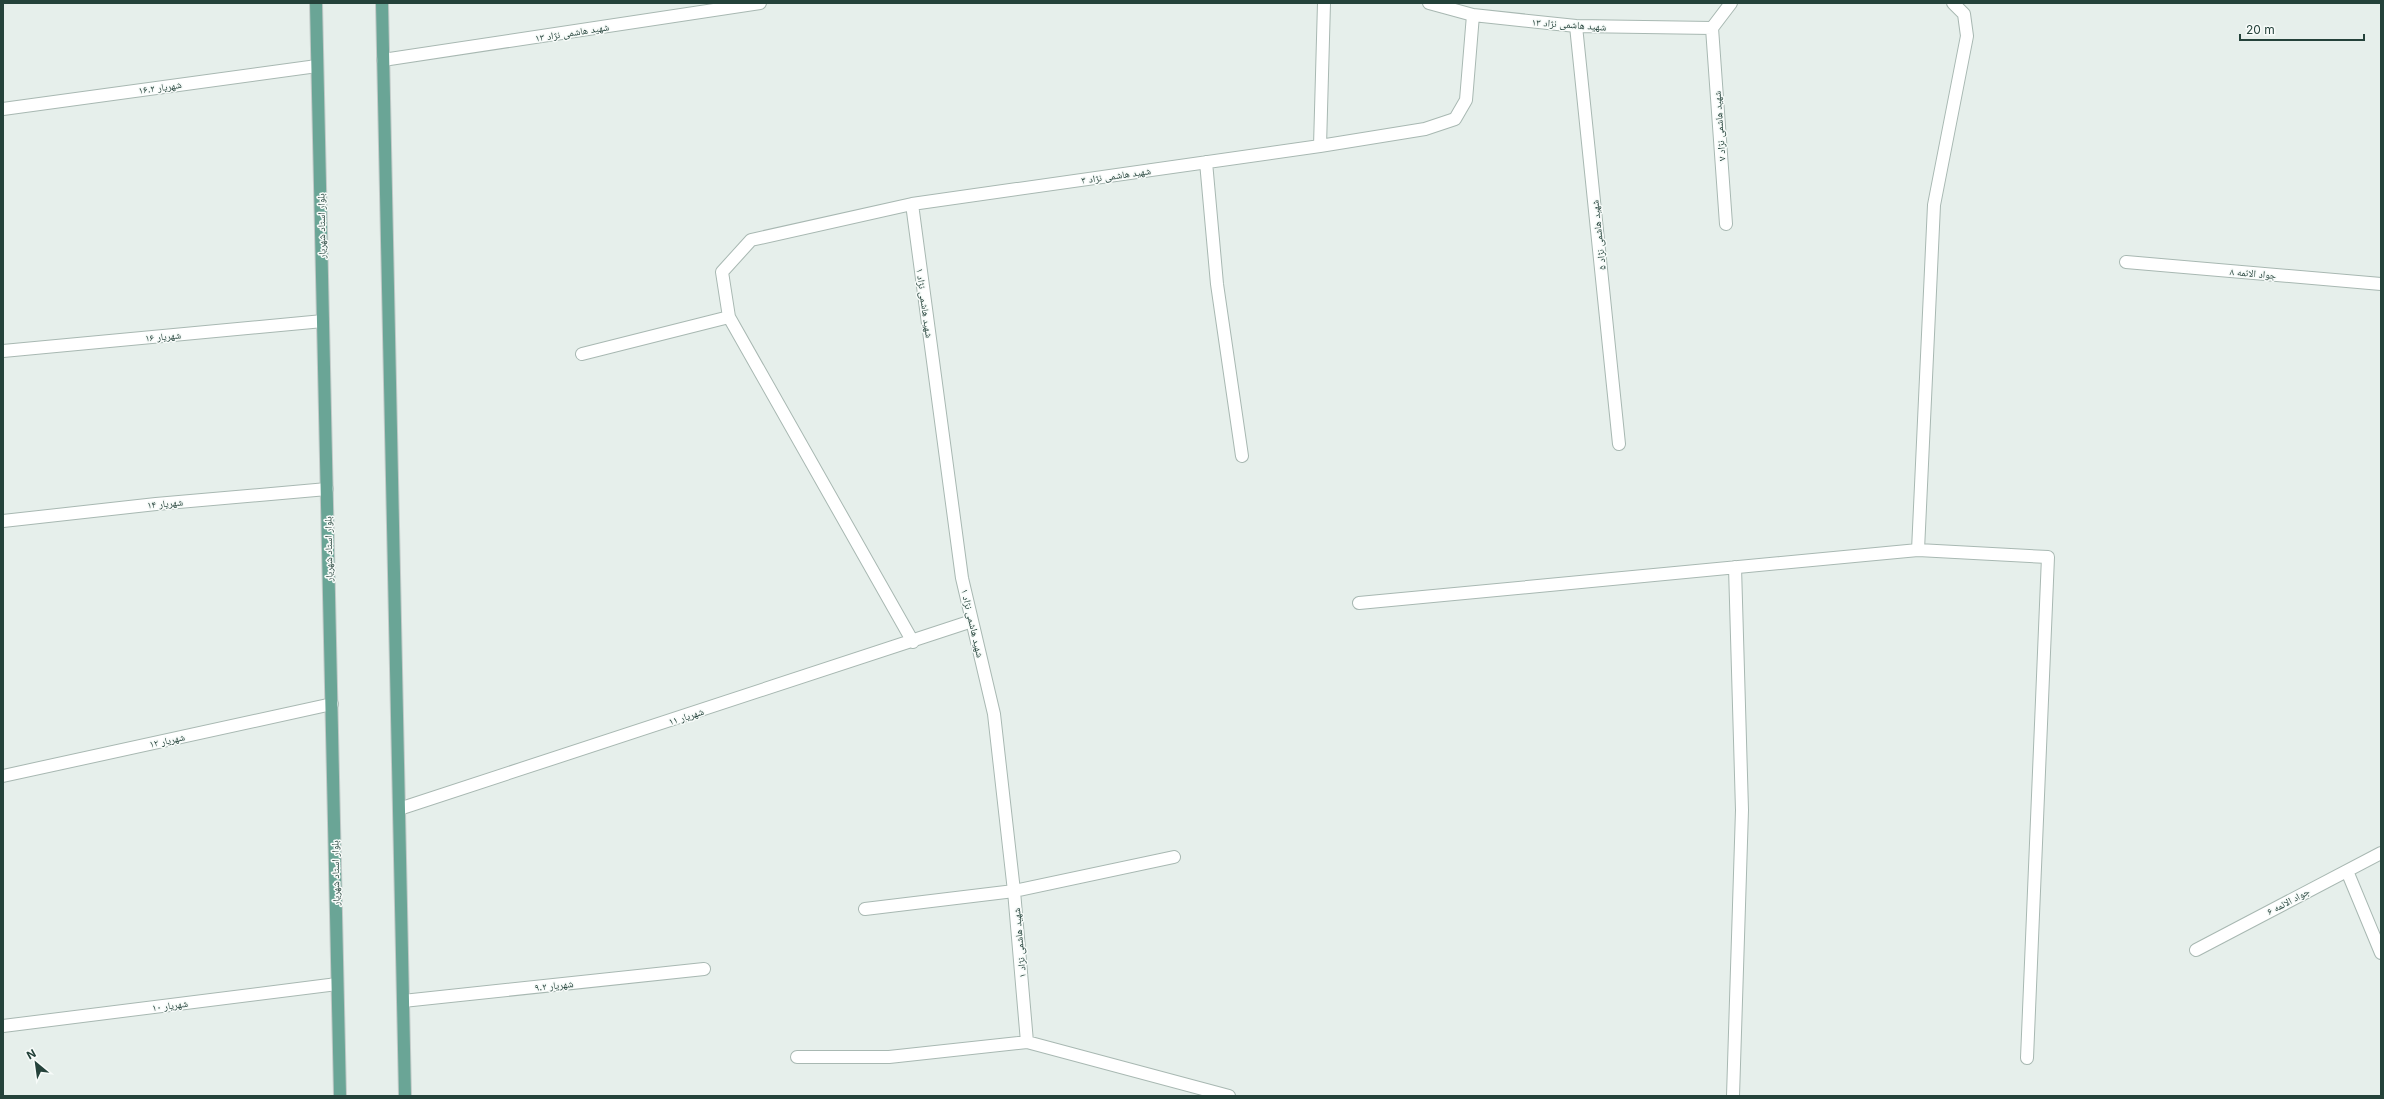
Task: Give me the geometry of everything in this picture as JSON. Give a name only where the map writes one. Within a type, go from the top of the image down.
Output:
[{"type":"main road","name":"بلوار استاد شهریار","points":[[316,3],[340,1096]]},
{"type":"main road","points":[[382,3],[405,1096]]},
{"type":"street","name":"شهید هاشمی نژاد ۱۳","points":[[383,60],[760,3]]},
{"type":"street","points":[[1320,146],[1324,3]]},
{"type":"street","name":"شهید هاشمی نژاد ۱۳","points":[[1429,3],[1473,15],[1576,26],[1712,28]]},
{"type":"street","points":[[1712,28],[1731,3]]},
{"type":"street","points":[[1918,550],[1934,205],[1967,36],[1964,14],[1953,3]]},
{"type":"street","name":"شهید هاشمی نژاد ۳","points":[[729,317],[722,272],[751,240],[912,204],[1320,146],[1425,129],[1455,119],[1466,100],[1473,15]]},
{"type":"street","name":"شهید هاشمی نژاد ۵","points":[[1576,26],[1619,444]]},
{"type":"street","name":"شهید هاشمی نژاد ۷","points":[[1712,28],[1726,224]]},
{"type":"street","name":"شهریار ۱۶.۲","points":[[3,109],[317,66]]},
{"type":"street","points":[[1206,162],[1217,284],[1242,456]]},
{"type":"street","name":"شهید هاشمی نژاد ۱","points":[[912,204],[962,578],[994,714],[1014,891],[1027,1042]]},
{"type":"street","name":"جواد الائمه ۸","points":[[2126,262],[2381,284]]},
{"type":"street","points":[[582,354],[729,317],[913,642]]},
{"type":"street","name":"شهریار ۱۶","points":[[3,351],[323,321]]},
{"type":"street","name":"شهریار ۱۴","points":[[3,522],[156,504],[326,490]]},
{"type":"street","points":[[1359,603],[1918,550],[2048,557],[2027,1058]]},
{"type":"street","points":[[1733,1096],[1742,810],[1735,567]]},
{"type":"street","name":"شهریار ۱۱","points":[[399,809],[913,642],[972,621]]},
{"type":"street","name":"شهریار ۱۲","points":[[3,776],[332,704]]},
{"type":"street","name":"جواد الائمه ۶","points":[[2196,950],[2381,853]]},
{"type":"street","points":[[865,909],[1014,891],[1174,856]]},
{"type":"street","points":[[2347,871],[2381,953]]},
{"type":"street","name":"شهریار ۹.۲","points":[[403,1001],[704,969]]},
{"type":"street","name":"شهریار ۱۰","points":[[3,1026],[337,984]]},
{"type":"street","points":[[797,1057],[889,1057],[1027,1042],[1229,1096]]}]
